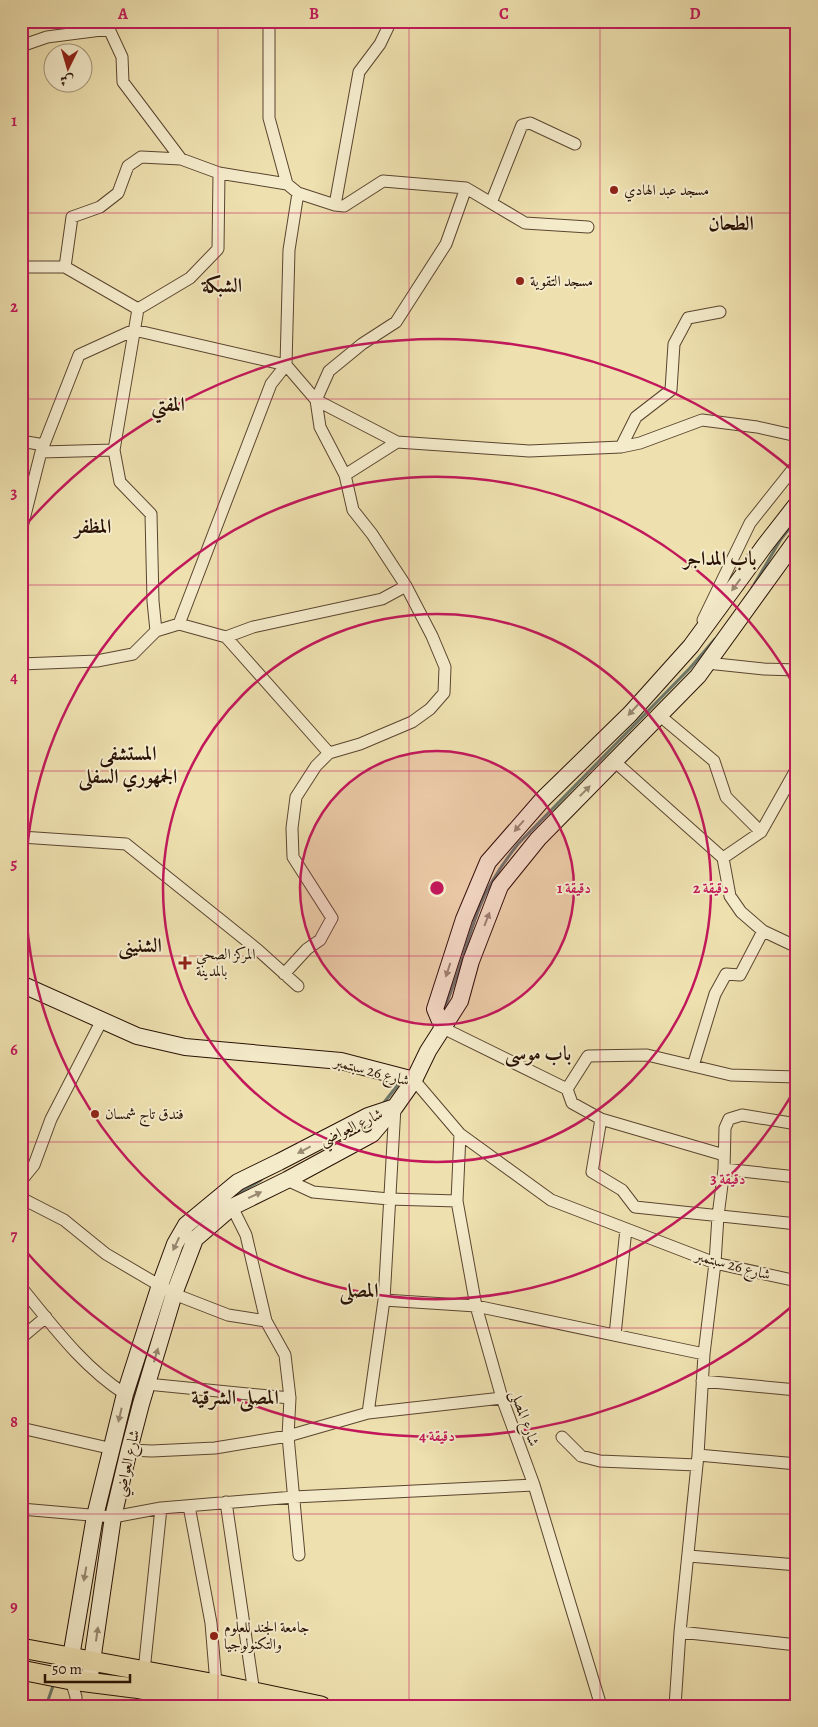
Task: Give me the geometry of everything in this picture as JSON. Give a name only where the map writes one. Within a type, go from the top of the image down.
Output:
[{"type":"main road","points":[[442,1028],[435,1009],[464,919],[488,862],[544,799],[630,714],[691,646],[797,504]]},
{"type":"main road","points":[[395,1107],[414,1080],[428,1051],[460,1001],[470,961],[500,886],[538,838],[698,676],[797,539]]},
{"type":"main road","points":[[691,646],[707,662]]},
{"type":"main road","name":"شارع 26 سبتمبر","points":[[21,984],[137,1036],[185,1047],[341,1061],[414,1080]]},
{"type":"main road","name":"شارع العواضي","points":[[78,1691],[71,1658],[95,1516],[125,1394],[167,1289],[195,1239],[232,1207],[372,1134],[395,1107]]},
{"type":"main road","name":"شارع العواضي","points":[[78,1691],[93,1661],[113,1518],[147,1384],[175,1244],[186,1226],[238,1182],[368,1116],[395,1107]]},
{"type":"main road","points":[[21,1648],[216,1684],[321,1706]]},
{"type":"main road","points":[[21,1670],[78,1691],[134,1688],[238,1706]]},
{"type":"street","points":[[269,21],[269,118],[287,184],[298,194],[344,206],[383,181],[466,188],[525,223],[588,227]]},
{"type":"street","points":[[335,205],[358,72],[380,44],[391,21]]},
{"type":"street","points":[[21,46],[47,37],[108,25],[122,57],[123,82],[180,159]]},
{"type":"street","points":[[492,203],[522,125],[530,123],[575,144]]},
{"type":"street","points":[[65,267],[72,217],[100,207],[118,194],[128,166],[141,157],[180,159],[219,173],[287,184]]},
{"type":"street","points":[[156,631],[152,601],[151,514],[120,482],[114,450],[138,309],[190,278],[218,249],[219,173]]},
{"type":"street","points":[[284,974],[307,949],[320,940],[332,918],[293,857],[292,828],[296,797],[316,766],[329,753],[360,744],[412,722],[430,709],[444,692],[444,667],[432,636],[406,586],[372,534],[353,510],[345,475],[320,427],[316,400],[329,371],[362,344],[396,322],[446,244],[466,188]]},
{"type":"street","points":[[179,624],[271,384],[286,365],[289,250],[298,194]]},
{"type":"street","points":[[21,266],[65,267],[138,309]]},
{"type":"street","points":[[621,447],[636,417],[671,390],[674,344],[688,318],[720,312]]},
{"type":"street","points":[[21,531],[43,449],[79,355],[134,330],[286,365],[316,400],[397,442],[529,451],[621,447],[640,443],[702,420],[757,426],[797,436]]},
{"type":"street","points":[[21,441],[43,449],[114,450]]},
{"type":"street","points":[[345,475],[397,442]]},
{"type":"street","points":[[691,646],[750,523],[797,464]]},
{"type":"street","points":[[226,637],[253,627],[382,599],[406,586]]},
{"type":"street","points":[[21,664],[97,661],[133,654],[156,631],[179,624],[226,637],[329,753]]},
{"type":"street","points":[[707,662],[764,669],[797,670]]},
{"type":"street","points":[[659,715],[714,761],[726,797],[761,832]]},
{"type":"street","points":[[614,761],[723,858],[730,896],[741,912],[763,931],[797,947]]},
{"type":"street","points":[[723,858],[761,832],[797,768]]},
{"type":"street","points":[[21,837],[126,844],[258,950],[298,986]]},
{"type":"street","points":[[693,1066],[715,994],[726,974],[740,975],[763,931]]},
{"type":"street","points":[[21,1180],[34,1165],[51,1119],[102,1020]]},
{"type":"street","points":[[442,1028],[567,1089],[572,1103],[601,1119],[724,1155]]},
{"type":"street","points":[[567,1089],[588,1056],[647,1056],[731,1075],[797,1077]]},
{"type":"street","name":"شارع 26 سبتمبر","points":[[414,1080],[460,1134],[551,1200],[715,1263],[797,1281]]},
{"type":"street","points":[[368,1413],[384,1300],[395,1107]]},
{"type":"street","points":[[675,1706],[680,1632],[698,1460],[704,1354],[715,1263],[726,1128],[729,1119],[742,1115],[797,1124]]},
{"type":"street","points":[[601,1119],[592,1172],[622,1190],[634,1207],[797,1224]]},
{"type":"street","name":"شارع المصلى","points":[[460,1134],[457,1201],[476,1306],[502,1398],[534,1485],[601,1706]]},
{"type":"street","points":[[724,1169],[797,1177]]},
{"type":"street","points":[[287,1180],[313,1192],[389,1199],[457,1201]]},
{"type":"street","points":[[21,1198],[64,1220],[106,1254],[167,1289],[228,1315],[266,1321]]},
{"type":"street","points":[[232,1207],[246,1235],[266,1321],[286,1355],[290,1398],[288,1436],[299,1555]]},
{"type":"street","points":[[615,1335],[626,1229]]},
{"type":"street","points":[[21,1287],[77,1355],[110,1384],[125,1394]]},
{"type":"street","points":[[384,1300],[476,1306],[704,1354]]},
{"type":"street","points":[[21,1338],[46,1317]]},
{"type":"street","points":[[702,1381],[797,1390]]},
{"type":"street","points":[[147,1384],[290,1398]]},
{"type":"street","points":[[129,1450],[152,1452],[215,1448],[288,1436],[368,1413],[502,1398]]},
{"type":"street","points":[[21,1428],[112,1449]]},
{"type":"street","points":[[562,1437],[581,1456],[600,1461],[698,1460],[797,1464]]},
{"type":"street","points":[[21,1515],[21,1509],[113,1518],[161,1508],[226,1502],[534,1485]]},
{"type":"street","points":[[226,1502],[254,1692]]},
{"type":"street","points":[[189,1506],[211,1623],[216,1684]]},
{"type":"street","points":[[144,1672],[161,1508]]},
{"type":"street","points":[[689,1556],[797,1565]]},
{"type":"street","points":[[680,1632],[797,1646]]},
{"type":"waterway","points":[[752,588],[781,539],[797,519]]},
{"type":"waterway","points":[[443,1011],[454,985],[480,906],[492,881],[507,858],[518,844],[690,668],[715,639]]},
{"type":"waterway","points":[[382,1105],[400,1082]]},
{"type":"waterway","points":[[234,1196],[261,1180]]},
{"type":"waterway","points":[[128,1415],[136,1385]]},
{"type":"waterway","points":[[46,1706],[54,1683]]},
{"type":"place","name":"مسجد عبد الهادي","points":[[614,190]]},
{"type":"place","name":"مسجد التقوية","points":[[520,281]]},
{"type":"place","name":"المركز الصحي بالمدينة","points":[[185,963]]},
{"type":"place","name":"فندق تاج شمسان","points":[[95,1114]]},
{"type":"place","name":"جامعة الجند للعلوم والتكنولوجيا","points":[[214,1636]]},
{"type":"district","name":"الطحان","points":[[731,223]]},
{"type":"district","name":"الشبكة","points":[[222,285]]},
{"type":"district","name":"المفتي","points":[[168,404]]},
{"type":"district","name":"المظفر","points":[[93,526]]},
{"type":"district","name":"باب المداجر","points":[[720,558]]},
{"type":"district","name":"المستشفى الجمهوري السفلى","points":[[128,764]]},
{"type":"district","name":"الشنينى","points":[[140,945]]},
{"type":"district","name":"باب موسى","points":[[538,1053]]},
{"type":"district","name":"المصلى","points":[[359,1290]]},
{"type":"district","name":"المصلى الشرقية","points":[[235,1397]]}]
